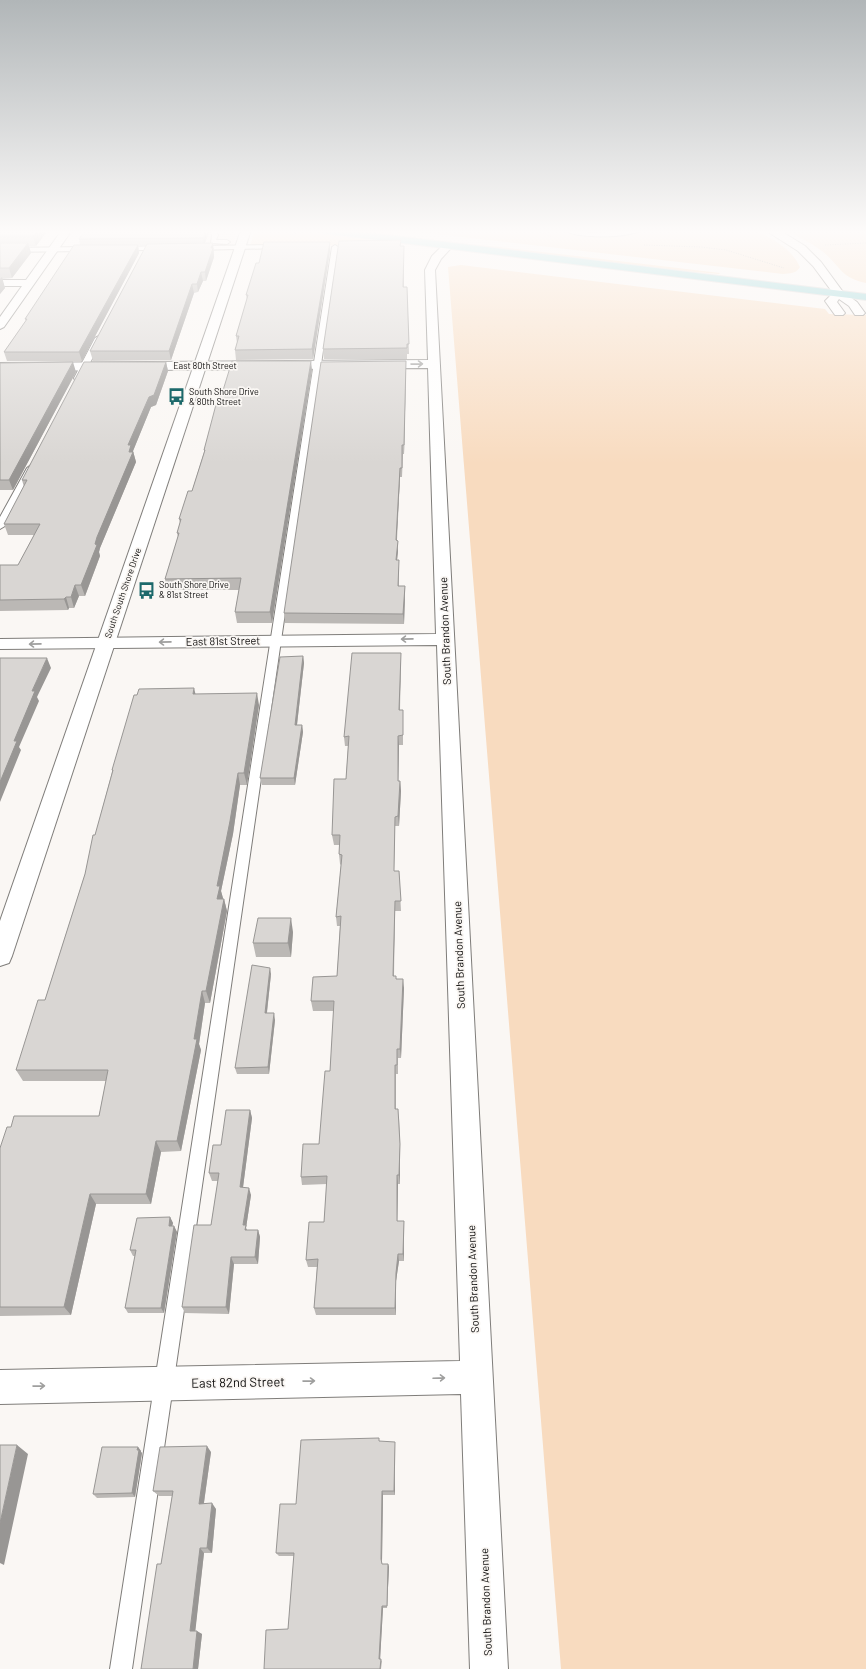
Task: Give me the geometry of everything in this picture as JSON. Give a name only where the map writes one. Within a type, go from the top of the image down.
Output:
[{"type":"street","points":[[1,322],[11,308]]},
{"type":"street","name":"South South Shore Drive","points":[[0,956],[220,308]]},
{"type":"street","name":"South Brandon Avenue","points":[[432,308],[489,1669]]},
{"type":"street","points":[[836,308],[839,313]]},
{"type":"street","points":[[855,308],[859,313]]},
{"type":"street","name":"East 80th Street","points":[[0,367],[434,364]]},
{"type":"street","name":"East 81st Street","points":[[0,644],[446,639]]},
{"type":"street","name":"East 82nd Street","points":[[0,1387],[477,1378]]},
{"type":"lane","points":[[120,1669],[325,308]]},
{"type":"lane","points":[[72,388],[103,330]]},
{"type":"lane","points":[[0,526],[36,457]]},
{"type":"shaded area","points":[[451,308],[816,308],[825,309],[829,314],[866,315],[866,1669],[561,1669]]},
{"type":"building","points":[[32,308],[103,308],[79,352],[4,352],[27,319],[25,319]]},
{"type":"building","points":[[113,308],[184,308],[169,351],[90,351]]},
{"type":"building","points":[[244,308],[319,308],[312,349],[235,350],[239,336],[236,336]]},
{"type":"building","points":[[329,308],[408,308],[409,344],[407,344],[407,348],[323,349]]},
{"type":"building","points":[[232,361],[311,361],[270,612],[235,612],[241,578],[165,579],[179,533],[177,533],[181,519],[179,519],[188,491],[192,491],[205,450],[218,397],[221,397]]},
{"type":"building","points":[[406,361],[404,445],[402,445],[402,468],[400,468],[396,540],[398,541],[396,560],[399,560],[398,586],[405,586],[403,614],[284,613],[321,362]]},
{"type":"building","points":[[73,362],[9,480],[0,480],[0,363]]},
{"type":"building","points":[[84,362],[166,362],[154,395],[149,397],[128,445],[131,445],[129,452],[133,452],[97,537],[95,544],[97,545],[81,585],[75,585],[71,597],[66,597],[64,599],[0,600],[0,565],[18,565],[40,524],[4,524],[27,480],[22,480]]},
{"type":"building","points":[[352,653],[401,653],[399,710],[403,710],[403,735],[398,736],[398,781],[400,781],[398,816],[395,817],[394,871],[399,871],[401,901],[395,901],[393,976],[396,976],[396,979],[403,979],[400,1049],[397,1049],[397,1065],[395,1065],[395,1109],[398,1109],[400,1144],[399,1175],[397,1175],[397,1221],[404,1221],[403,1254],[398,1254],[396,1273],[395,1308],[314,1308],[318,1259],[306,1260],[309,1222],[324,1222],[327,1176],[301,1177],[303,1144],[319,1144],[325,1071],[330,1071],[334,1001],[311,1001],[313,977],[337,976],[341,916],[336,917],[342,855],[339,854],[340,835],[332,835],[334,779],[346,779],[349,736],[344,737]]},
{"type":"building","points":[[303,656],[295,725],[302,725],[294,778],[260,778],[280,657]]},
{"type":"building","points":[[0,658],[47,658],[32,691],[35,691],[14,741],[17,741],[0,782]]},
{"type":"building","points":[[194,688],[193,694],[257,693],[244,773],[238,773],[217,886],[220,886],[217,899],[224,899],[206,991],[202,991],[194,1039],[197,1039],[177,1141],[156,1141],[146,1194],[90,1194],[64,1307],[0,1307],[0,1148],[7,1127],[11,1127],[14,1116],[99,1116],[108,1070],[16,1070],[38,1000],[45,1000],[85,874],[93,835],[95,835],[134,695],[137,695],[139,689]]},
{"type":"building","points":[[258,918],[291,918],[288,943],[253,943]]},
{"type":"building","points":[[252,965],[270,968],[265,1013],[274,1013],[268,1067],[235,1068]]},
{"type":"building","points":[[226,1110],[250,1110],[240,1187],[249,1188],[243,1225],[246,1225],[245,1230],[258,1230],[255,1257],[231,1257],[226,1307],[182,1307],[194,1225],[211,1225],[219,1173],[209,1173],[213,1145],[221,1145]]},
{"type":"building","points":[[170,1217],[169,1226],[174,1226],[161,1308],[125,1308],[136,1250],[130,1250],[137,1218]]},
{"type":"building","points":[[379,1438],[379,1441],[395,1442],[394,1491],[382,1491],[381,1559],[382,1564],[388,1564],[387,1606],[382,1606],[379,1659],[381,1659],[380,1669],[264,1669],[266,1630],[288,1629],[294,1553],[276,1553],[280,1504],[296,1504],[301,1440]]},
{"type":"building","points":[[0,1445],[17,1445],[0,1523]]},
{"type":"building","points":[[207,1446],[199,1504],[212,1503],[207,1548],[200,1548],[190,1631],[197,1631],[193,1669],[141,1669],[157,1564],[161,1564],[173,1491],[153,1491],[160,1447]]},
{"type":"building","points":[[102,1447],[138,1447],[137,1450],[139,1450],[132,1493],[93,1494]]},
{"type":"place","name":"South Shore Drive & 80th Street","points":[[176,397]]},
{"type":"place","name":"South Shore Drive & 81st Street","points":[[146,590]]}]
